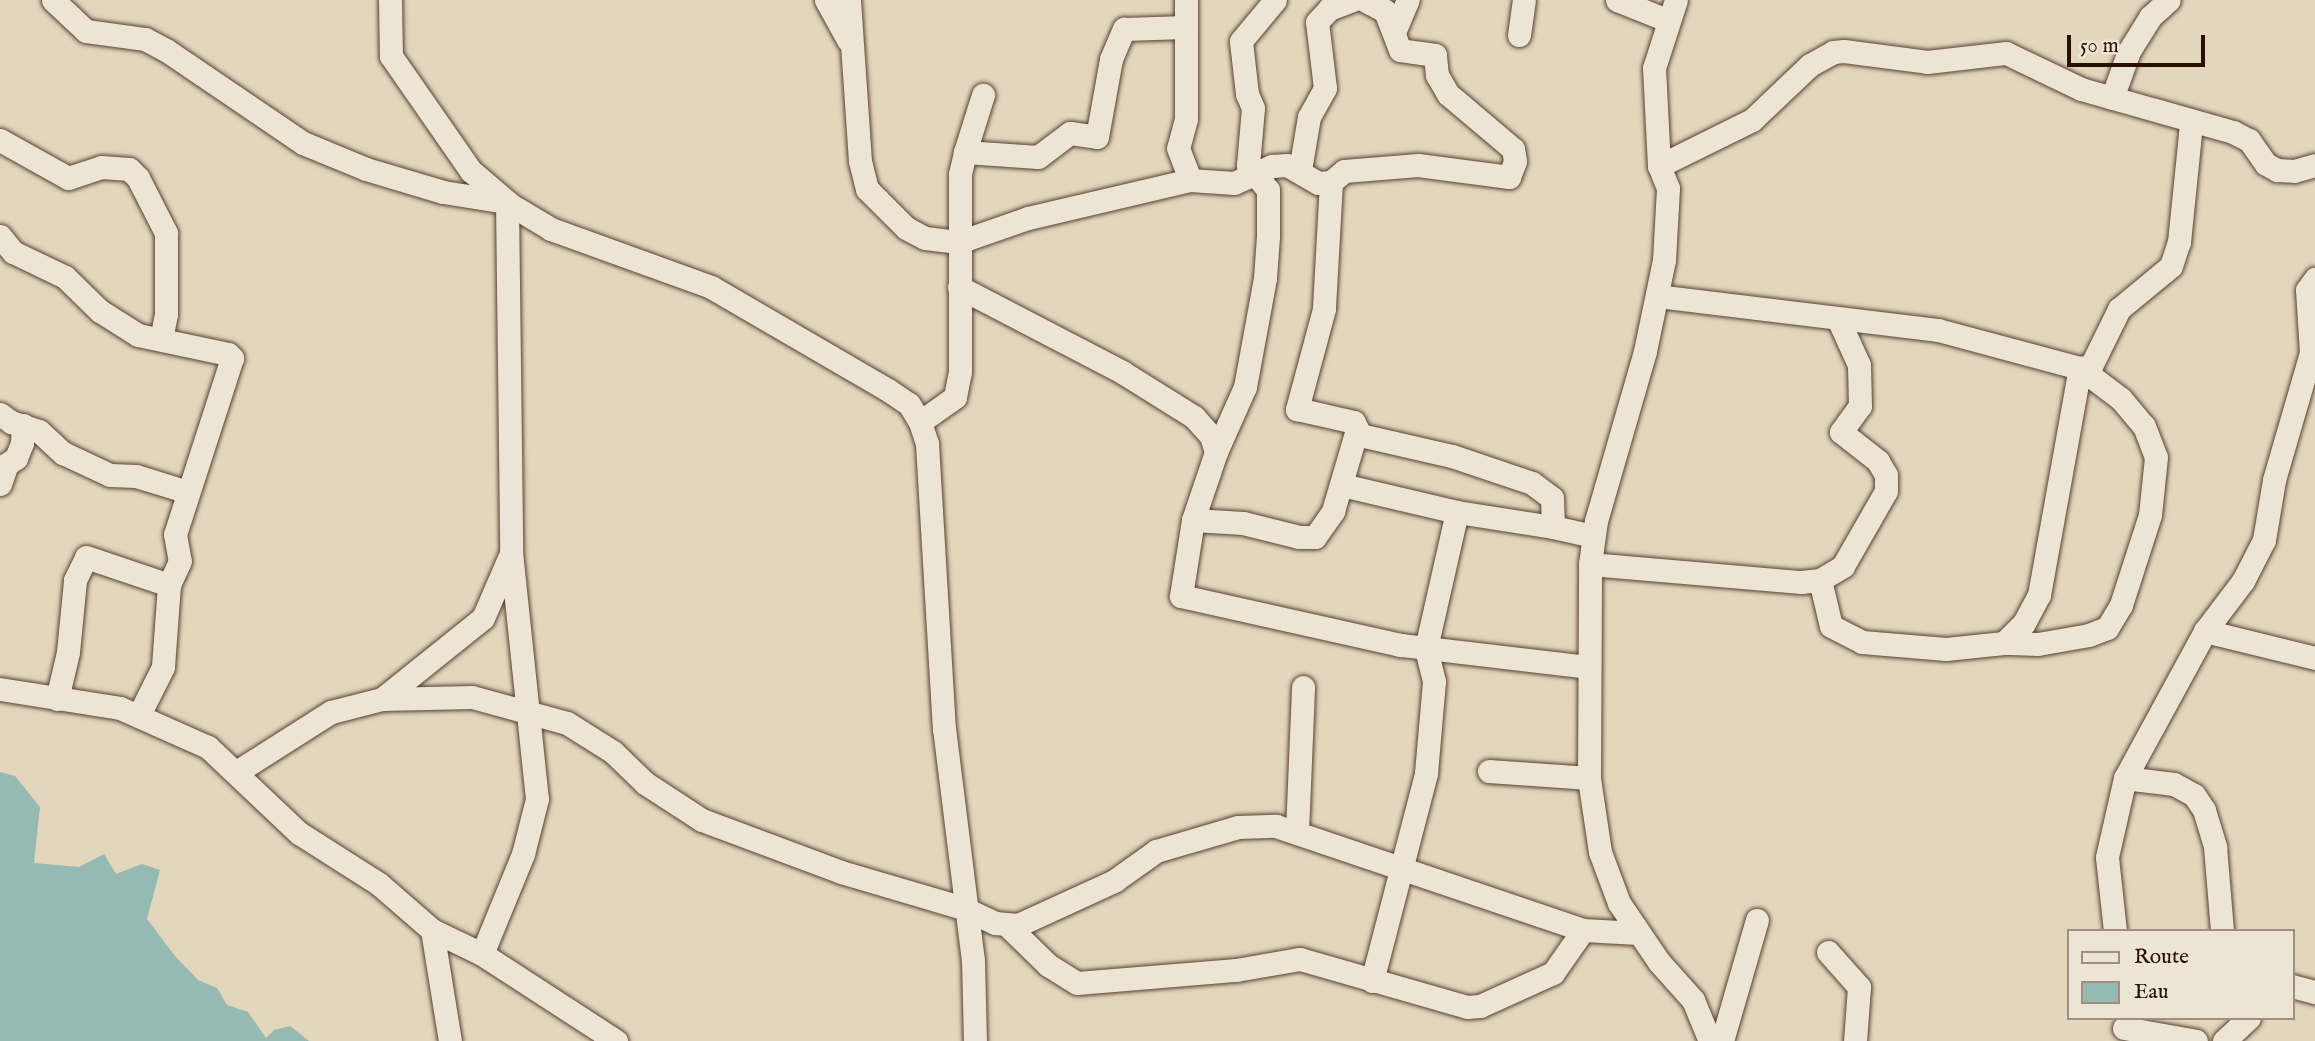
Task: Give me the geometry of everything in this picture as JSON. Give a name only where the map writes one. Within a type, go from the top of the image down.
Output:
[{"type":"street","points":[[52,0],[86,31],[145,39],[166,50],[303,143],[366,169],[443,192],[507,202]]},
{"type":"street","points":[[390,0],[391,56],[471,171],[507,202],[551,229],[712,287],[800,335],[909,404],[920,422],[927,444],[944,728],[963,908],[973,960],[975,1041]]},
{"type":"street","points":[[826,0],[852,47]]},
{"type":"street","points":[[849,0],[860,160],[867,189],[906,228],[925,238],[959,242],[1028,218],[1190,180],[1234,183],[1251,173],[1272,166],[1300,170],[1318,183],[1331,182],[1344,172],[1408,166],[1502,179],[1512,172],[1513,149],[1448,94],[1437,75],[1435,55],[1404,52],[1385,11],[1364,0]]},
{"type":"street","points":[[1186,0],[1186,119],[1178,148],[1190,180]]},
{"type":"street","points":[[1275,0],[1241,41],[1247,94],[1253,108],[1251,173],[1268,190],[1265,278],[1245,387],[1216,452],[1193,520],[1181,596],[1426,648],[1587,667]]},
{"type":"street","points":[[1300,170],[1310,117],[1325,88],[1317,22],[1329,9],[1353,0]]},
{"type":"street","points":[[1395,30],[1409,0]]},
{"type":"street","points":[[1519,36],[1524,0]]},
{"type":"street","points":[[1617,0],[1672,10],[1654,68],[1659,166],[1668,188],[1668,239],[1657,296],[1593,536],[1587,667],[1589,778],[1600,852],[1619,904],[1638,933],[1693,1000],[1710,1041]]},
{"type":"street","points":[[2112,98],[2129,51],[2150,17],[2169,0]]},
{"type":"street","points":[[965,152],[1038,157],[1070,133],[1097,137],[1111,59],[1124,29],[1186,27]]},
{"type":"street","points":[[1659,166],[1752,120],[1797,76],[1833,52],[1927,62],[2006,53],[2081,89],[2233,132],[2249,140],[2266,164],[2305,168],[2315,182]]},
{"type":"street","points":[[920,422],[955,397],[960,372],[960,174],[983,95]]},
{"type":"street","points":[[2080,368],[2098,360],[2119,309],[2171,266],[2179,242],[2191,122]]},
{"type":"street","points":[[0,140],[68,178],[101,167],[129,169],[138,178],[166,233],[166,314],[160,339]]},
{"type":"street","points":[[1193,520],[1243,523],[1308,539],[1333,511],[1356,433],[1354,422],[1297,409],[1324,309],[1331,182]]},
{"type":"street","points":[[482,954],[523,854],[537,799],[511,552],[507,202]]},
{"type":"street","points":[[0,236],[13,252],[65,277],[119,324],[138,335],[232,359],[175,534],[180,561],[169,585],[163,667],[139,716]]},
{"type":"street","points":[[2115,929],[2107,857],[2126,778],[2205,631],[2243,580],[2264,540],[2274,480],[2311,353],[2308,290],[2315,279]]},
{"type":"street","points":[[959,287],[1072,343],[1194,417],[1211,436],[1216,452]]},
{"type":"street","points":[[1657,296],[1839,321],[1938,330],[2080,368],[2121,399],[2144,426],[2156,457],[2150,515],[2121,605],[2107,628],[2089,635],[2038,643],[2004,643],[1946,649],[1862,642],[1831,626],[1820,580]]},
{"type":"street","points":[[1590,564],[1741,579],[1820,580],[1843,566],[1886,491],[1886,475],[1878,461],[1841,432],[1860,406],[1859,365],[1839,321]]},
{"type":"street","points":[[2004,643],[2024,623],[2039,595],[2080,368]]},
{"type":"street","points":[[0,414],[39,431],[62,453],[110,475],[135,476],[188,492]]},
{"type":"street","points":[[2,469],[16,458],[22,443],[23,425]]},
{"type":"street","points":[[1356,433],[1452,456],[1531,483],[1552,498],[1553,527]]},
{"type":"street","points":[[1342,485],[1457,512],[1593,536]]},
{"type":"street","points":[[1371,981],[1398,869],[1426,773],[1434,681],[1426,648],[1457,512]]},
{"type":"street","points":[[382,699],[483,618],[511,552]]},
{"type":"street","points":[[57,699],[68,652],[75,580],[86,557],[169,585]]},
{"type":"street","points":[[2205,631],[2315,658]]},
{"type":"street","points":[[1297,832],[1305,716],[1303,687]]},
{"type":"street","points":[[0,689],[120,708],[208,747],[238,771],[257,796],[299,833],[379,884],[432,930],[482,954],[616,1041]]},
{"type":"street","points":[[238,771],[331,712],[382,699],[472,697],[568,723],[612,752],[645,783],[702,820],[854,876],[963,908],[1007,925],[1018,925],[1114,881],[1156,851],[1238,827],[1276,826],[1583,930],[1638,933]]},
{"type":"street","points":[[1489,771],[1589,778]]},
{"type":"street","points":[[2126,778],[2175,784],[2194,795],[2204,810],[2215,847],[2222,929]]},
{"type":"street","points":[[1722,1041],[1757,920]]},
{"type":"street","points":[[1007,925],[1048,965],[1077,983],[1236,970],[1300,959],[1467,1007],[1480,1006],[1558,969],[1583,930]]},
{"type":"street","points":[[432,930],[450,1041]]},
{"type":"street","points":[[1828,952],[1858,987],[1855,1041]]},
{"type":"street","points":[[2294,987],[2315,992]]},
{"type":"street","points":[[2224,1041],[2247,1020]]},
{"type":"street","points":[[2124,1029],[2196,1041]]},
{"type":"water","points":[[0,772],[15,776],[40,807],[34,863],[79,867],[104,854],[116,874],[142,864],[160,870],[147,919],[175,956],[198,980],[217,988],[227,1005],[248,1012],[266,1038],[274,1030],[290,1026],[309,1041],[0,1041]]}]
